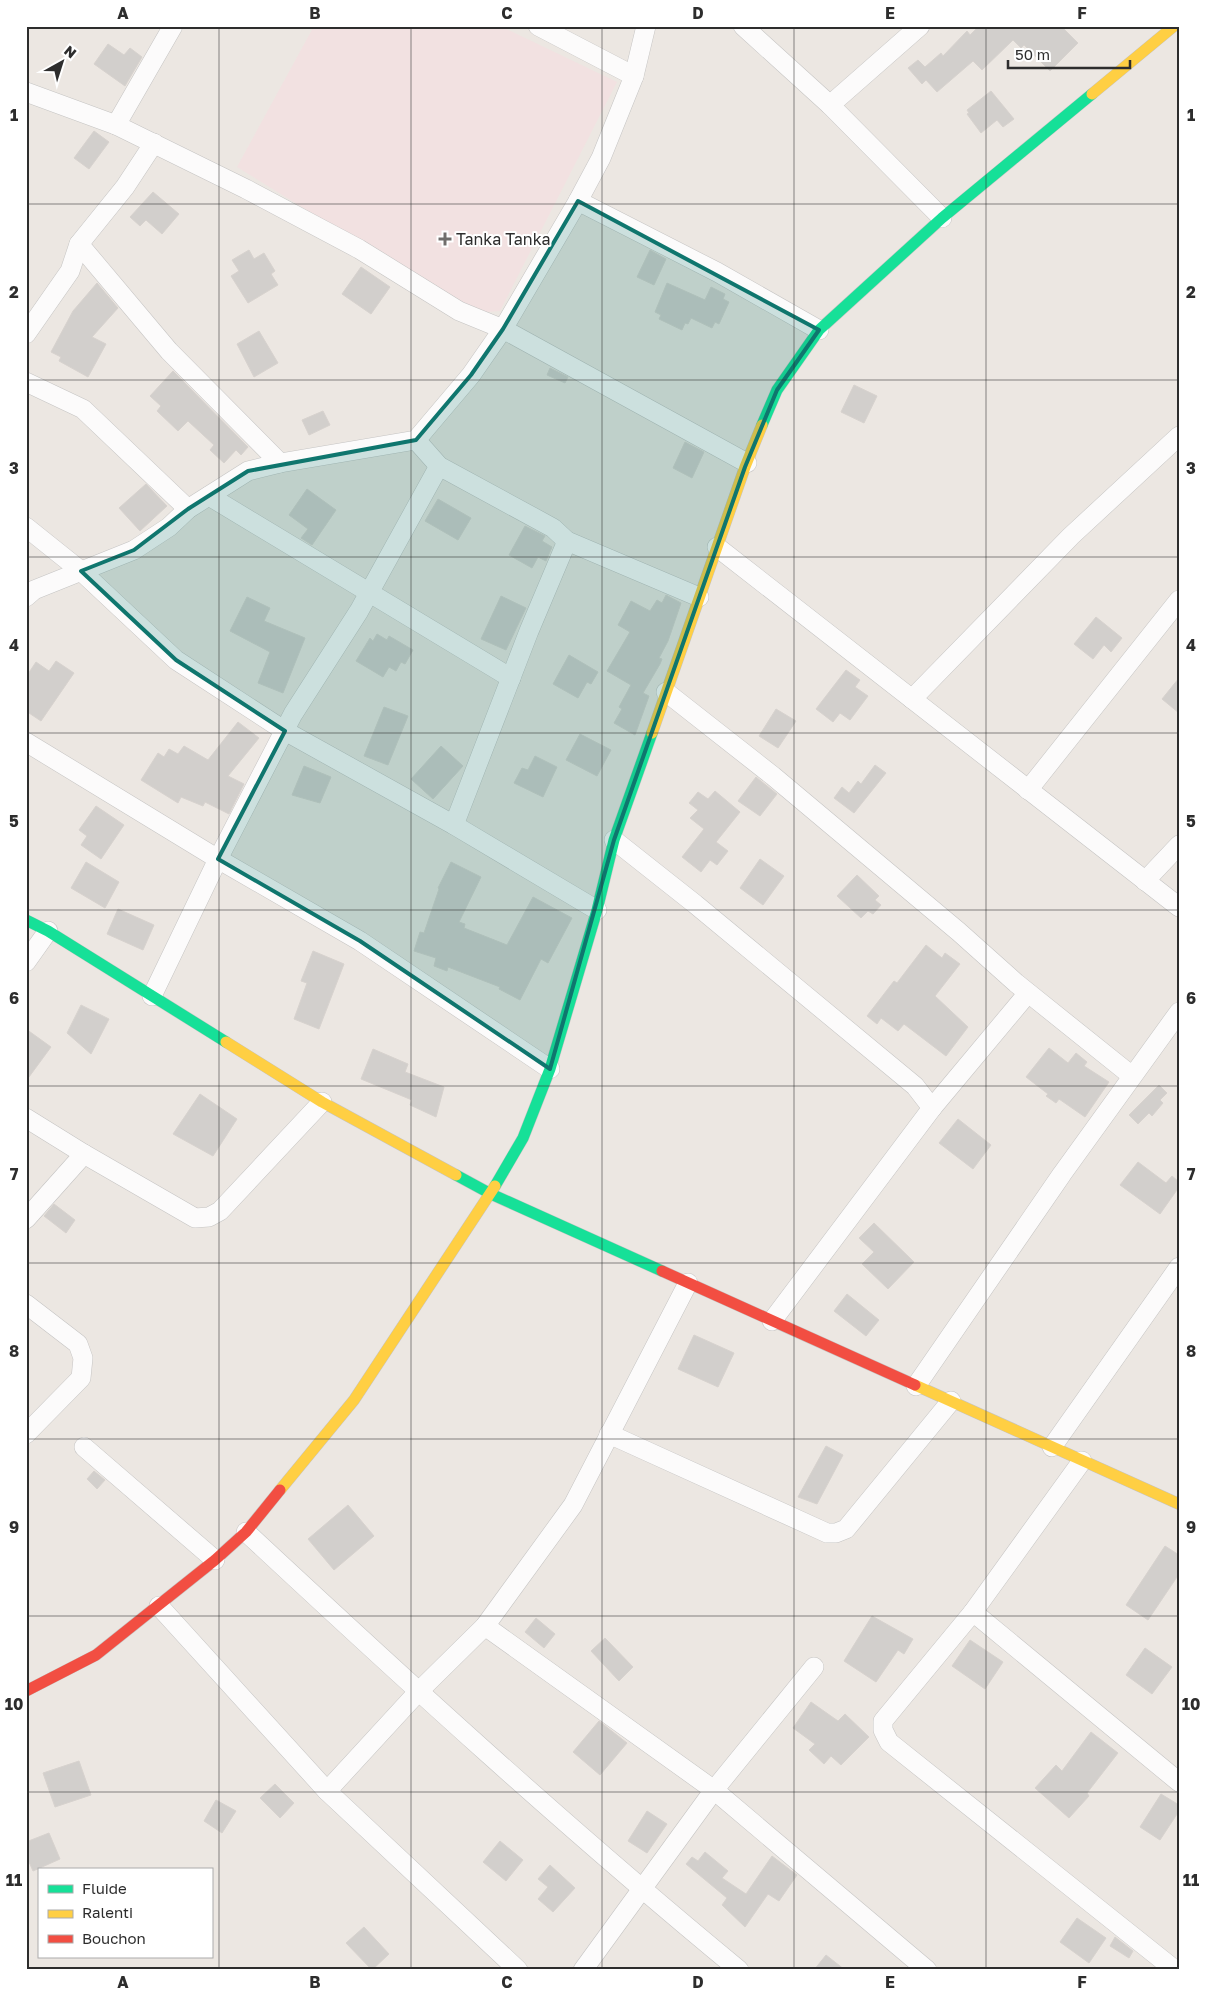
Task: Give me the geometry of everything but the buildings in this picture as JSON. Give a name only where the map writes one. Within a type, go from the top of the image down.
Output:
[{"type":"street","points":[[116,126],[173,26]]},
{"type":"street","points":[[538,26],[634,76]]},
{"type":"street","points":[[26,597],[34,590],[134,550],[169,527],[188,509],[248,471],[280,463],[416,440],[471,375],[503,329],[578,201],[601,158],[634,76],[646,26]]},
{"type":"street","points":[[743,26],[830,104],[942,218]]},
{"type":"street","points":[[830,104],[920,26]]},
{"type":"street","points":[[26,1691],[96,1655],[159,1606],[246,1532],[354,1400],[491,1194],[523,1138],[550,1069],[597,910],[614,840],[747,463],[777,390],[818,330],[942,218],[1174,26]]},
{"type":"street","points":[[26,92],[116,126],[246,189],[358,249],[459,311],[503,329],[747,463]]},
{"type":"street","points":[[26,334],[70,271],[80,244],[125,187],[154,144]]},
{"type":"street","points":[[578,201],[717,272],[818,330]]},
{"type":"street","points":[[80,244],[169,351],[280,463]]},
{"type":"street","points":[[26,382],[83,409],[188,509]]},
{"type":"street","points":[[912,699],[1071,536],[1179,436]]},
{"type":"street","points":[[416,440],[439,466],[554,528],[567,541],[699,597]]},
{"type":"street","points":[[152,996],[218,859],[284,731],[360,610],[439,466]]},
{"type":"street","points":[[210,496],[511,678]]},
{"type":"street","points":[[26,526],[81,571],[176,660],[284,731],[454,825],[597,910]]},
{"type":"street","points":[[454,825],[529,631],[567,541]]},
{"type":"street","points":[[717,547],[1179,907]]},
{"type":"street","points":[[1028,790],[1179,600]]},
{"type":"street","points":[[666,692],[781,782],[959,932],[1028,993],[1132,1076]]},
{"type":"street","points":[[26,742],[218,859],[360,941],[550,1069]]},
{"type":"street","points":[[614,840],[695,904],[915,1086],[932,1108]]},
{"type":"street","points":[[1145,881],[1179,845]]},
{"type":"street","points":[[26,920],[48,931],[322,1102],[491,1194],[1179,1504]]},
{"type":"street","points":[[26,962],[48,931]]},
{"type":"street","points":[[772,1321],[932,1108],[1028,993]]},
{"type":"street","points":[[916,1386],[1062,1174],[1179,1012]]},
{"type":"street","points":[[26,1118],[195,1218],[209,1217],[220,1210],[322,1102]]},
{"type":"street","points":[[26,1219],[84,1154]]},
{"type":"street","points":[[1052,1448],[1179,1267]]},
{"type":"street","points":[[327,1791],[418,1692],[484,1626],[573,1505],[688,1283]]},
{"type":"street","points":[[26,1304],[78,1344],[83,1358],[81,1378],[26,1434]]},
{"type":"street","points":[[609,1434],[827,1533],[836,1533],[846,1529],[951,1401]]},
{"type":"street","points":[[84,1447],[215,1560]]},
{"type":"street","points":[[1082,1460],[973,1612],[883,1721],[883,1730],[888,1742],[1175,1970]]},
{"type":"street","points":[[246,1532],[418,1692],[642,1890],[739,1970]]},
{"type":"street","points":[[159,1606],[327,1791],[518,1970]]},
{"type":"street","points":[[973,1612],[1179,1781]]},
{"type":"street","points":[[484,1626],[714,1790],[927,1970]]},
{"type":"street","points":[[583,1970],[714,1790],[814,1666]]},
{"type":"highlighted area","points":[[578,201],[819,330],[777,390],[745,467],[614,840],[550,1069],[360,941],[218,859],[285,731],[176,660],[81,571],[134,550],[188,509],[248,471],[416,440],[471,375],[503,329]]},
{"type":"shaded area","name":"Tanka Tanka","points":[[314,26],[500,26],[617,82],[500,311],[473,313],[237,167]]},
{"type":"traffic: fast","points":[[762,425],[777,390],[819,330],[942,218],[1092,94]]},
{"type":"traffic: fast","points":[[495,1186],[523,1138],[550,1069],[597,910],[614,840],[652,733]]},
{"type":"traffic: fast","points":[[26,920],[48,931],[226,1042]]},
{"type":"traffic: fast","points":[[456,1175],[491,1194],[662,1271]]},
{"type":"traffic: slow","points":[[1092,94],[1174,26]]},
{"type":"traffic: slow","points":[[652,733],[745,467],[762,425]]},
{"type":"traffic: slow","points":[[226,1042],[322,1102],[456,1175]]},
{"type":"traffic: slow","points":[[280,1490],[354,1400],[495,1186]]},
{"type":"traffic: slow","points":[[915,1385],[1179,1504]]},
{"type":"traffic: jam","points":[[662,1271],[915,1385]]},
{"type":"traffic: jam","points":[[26,1691],[96,1655],[215,1560],[246,1532],[280,1490]]},
{"type":"place","name":"Tanka Tanka","points":[[445,239]]}]
